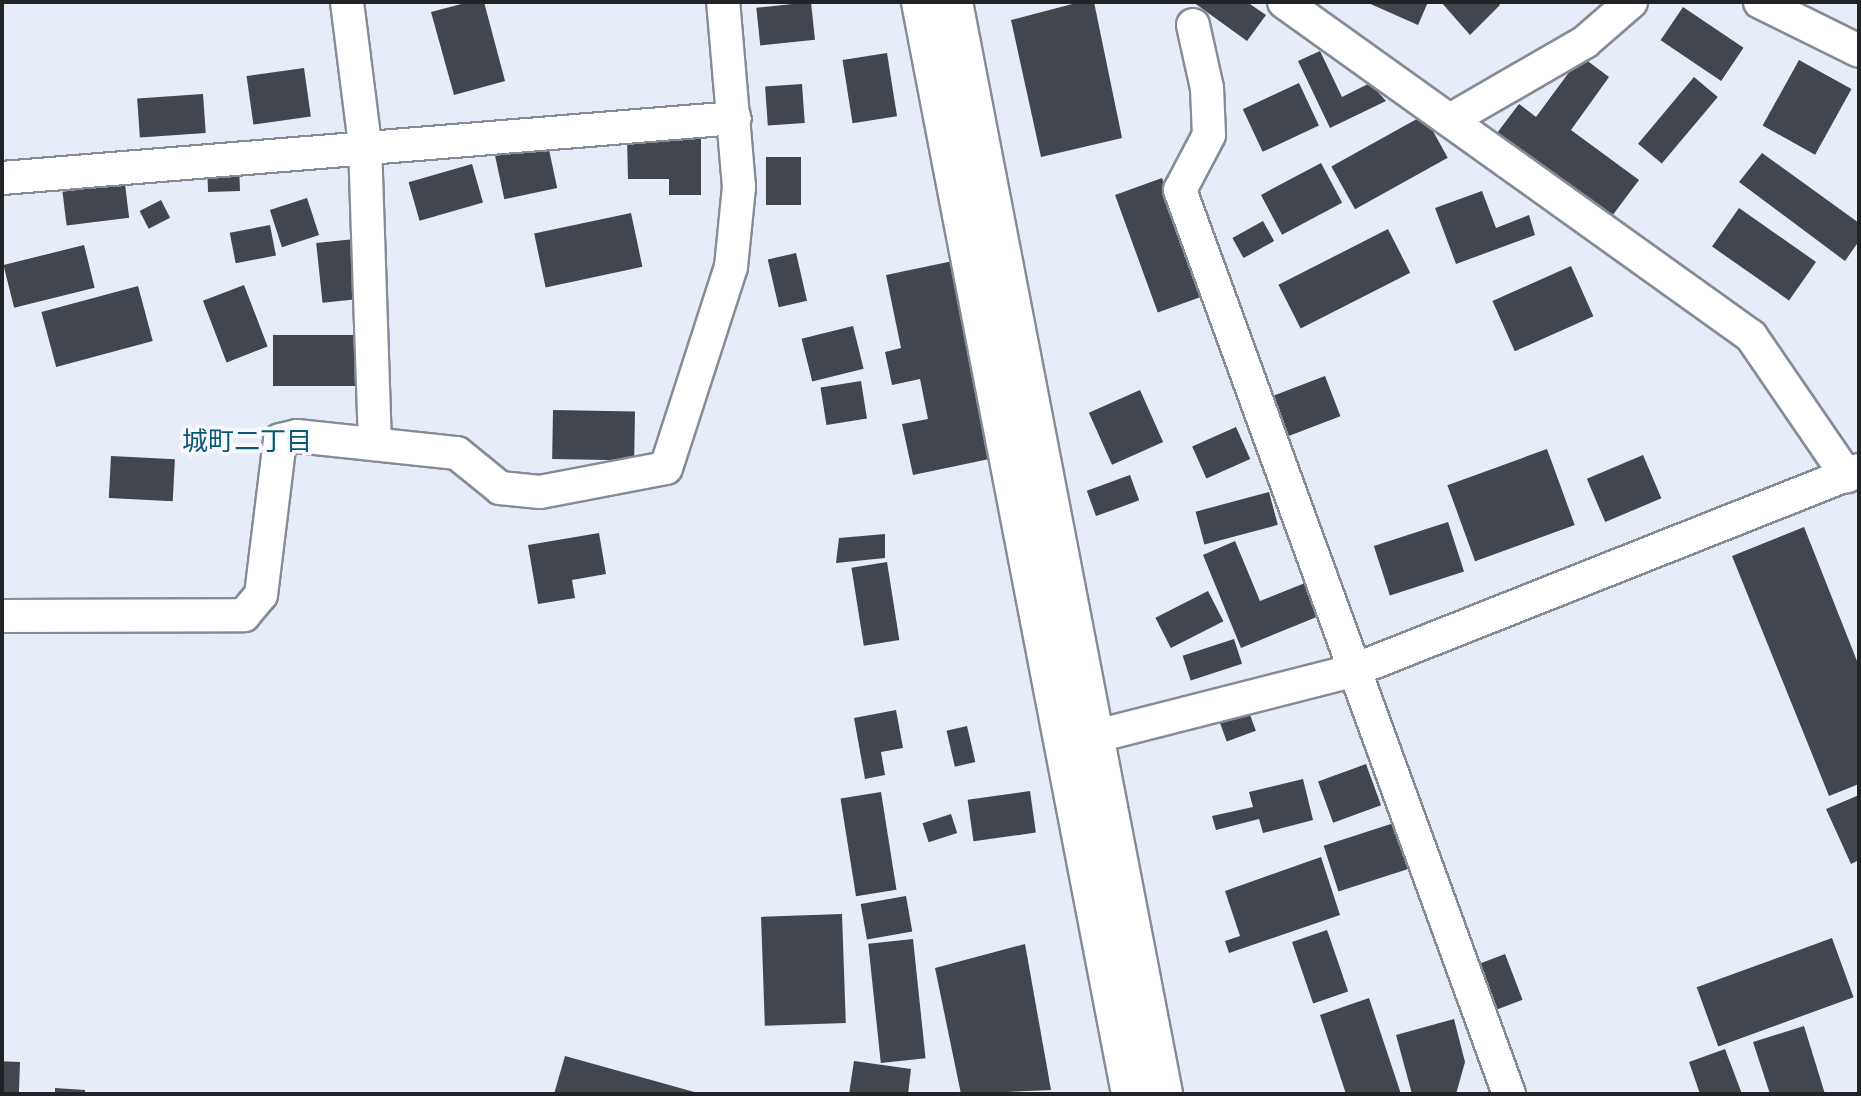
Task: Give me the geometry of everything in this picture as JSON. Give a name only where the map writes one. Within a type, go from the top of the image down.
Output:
[{"type":"street","points":[[347,2],[365,144],[375,444]]},
{"type":"street","points":[[2,616],[244,615],[261,595],[279,440],[298,436],[457,453],[500,488],[540,492],[666,468],[731,267],[739,187],[723,2]]},
{"type":"street","points":[[921,2],[1080,741]]},
{"type":"street","points":[[953,2],[1080,741],[1144,1080]]},
{"type":"street","points":[[1080,741],[1352,671],[1853,473],[1751,336],[1284,2]]},
{"type":"street","points":[[1760,2],[1859,51]]},
{"type":"street","points":[[1450,120],[1585,42],[1620,6]]},
{"type":"street","points":[[1193,25],[1208,88],[1209,135],[1180,190],[1352,671],[1509,1094]]},
{"type":"street","points":[[2,178],[365,144],[734,118]]},
{"type":"building","points":[[469,2],[484,2],[505,81],[454,95],[431,12]]},
{"type":"building","points":[[811,2],[815,40],[760,46],[756,8]]},
{"type":"building","points":[[1080,2],[1094,2],[1122,138],[1041,157],[1011,20]]},
{"type":"building","points":[[1193,2],[1247,2],[1266,15],[1247,41]]},
{"type":"building","points":[[1366,2],[1428,2],[1418,25]]},
{"type":"building","points":[[1441,2],[1497,2],[1500,5],[1470,35]]},
{"type":"building","points":[[1683,7],[1744,48],[1721,81],[1661,40]]},
{"type":"building","points":[[1320,51],[1342,97],[1370,83],[1386,101],[1330,128],[1298,61]]},
{"type":"building","points":[[887,53],[897,116],[853,123],[843,60]]},
{"type":"building","points":[[1581,56],[1609,77],[1571,130],[1639,180],[1612,216],[1497,133],[1519,104],[1536,117]]},
{"type":"building","points":[[1799,60],[1851,89],[1815,155],[1763,126]]},
{"type":"building","points":[[304,68],[311,117],[253,125],[247,76]]},
{"type":"building","points":[[1694,77],[1718,97],[1662,164],[1638,144]]},
{"type":"building","points":[[1299,83],[1319,126],[1263,152],[1243,109]]},
{"type":"building","points":[[802,84],[805,123],[768,125],[765,87]]},
{"type":"building","points":[[203,94],[206,133],[140,138],[137,99]]},
{"type":"building","points":[[1424,115],[1448,158],[1355,209],[1331,166]]},
{"type":"building","points":[[627,137],[701,137],[701,195],[669,195],[669,179],[628,179]]},
{"type":"building","points":[[548,145],[557,188],[504,199],[495,156]]},
{"type":"building","points":[[1762,153],[1859,223],[1859,241],[1845,261],[1739,182]]},
{"type":"building","points":[[766,157],[801,157],[801,205],[766,205]]},
{"type":"building","points":[[239,162],[240,191],[208,192],[207,163]]},
{"type":"building","points":[[1321,163],[1342,203],[1282,235],[1261,195]]},
{"type":"building","points":[[472,164],[483,202],[420,221],[409,182]]},
{"type":"building","points":[[1162,178],[1205,295],[1158,313],[1115,195]]},
{"type":"building","points":[[125,184],[129,218],[67,225],[62,192]]},
{"type":"building","points":[[1482,191],[1496,228],[1529,215],[1535,235],[1456,264],[1435,208]]},
{"type":"building","points":[[307,198],[319,235],[282,247],[270,210]]},
{"type":"building","points":[[161,200],[170,218],[149,229],[140,211]]},
{"type":"building","points":[[1739,208],[1816,262],[1789,300],[1712,247]]},
{"type":"building","points":[[631,213],[642,267],[546,287],[534,234]]},
{"type":"building","points":[[1263,221],[1274,241],[1244,258],[1232,238]]},
{"type":"building","points":[[270,225],[276,255],[236,263],[230,233]]},
{"type":"building","points":[[1388,229],[1410,273],[1301,329],[1278,285]]},
{"type":"building","points":[[355,239],[361,299],[322,303],[316,243]]},
{"type":"building","points":[[84,245],[95,288],[14,308],[3,265]]},
{"type":"building","points":[[796,253],[807,301],[779,307],[768,260]]},
{"type":"building","points":[[953,261],[994,458],[913,475],[902,424],[928,419],[920,379],[892,385],[885,352],[901,348],[886,275]]},
{"type":"building","points":[[1571,266],[1593,316],[1515,351],[1492,301]]},
{"type":"building","points":[[244,285],[268,347],[227,362],[203,301]]},
{"type":"building","points":[[138,286],[153,341],[56,367],[41,312]]},
{"type":"building","points":[[853,326],[864,369],[812,382],[802,339]]},
{"type":"building","points":[[273,335],[362,335],[362,386],[273,386]]},
{"type":"building","points":[[1325,376],[1340,416],[1285,437],[1270,397]]},
{"type":"building","points":[[861,381],[867,419],[826,425],[821,387]]},
{"type":"building","points":[[1140,390],[1163,442],[1112,465],[1089,413]]},
{"type":"building","points":[[553,410],[635,411],[634,460],[552,459]]},
{"type":"building","points":[[1236,427],[1250,459],[1206,478],[1192,447]]},
{"type":"building","points":[[1547,449],[1575,525],[1475,561],[1447,485]]},
{"type":"building","points":[[1643,455],[1661,498],[1605,522],[1587,479]]},
{"type":"building","points":[[111,456],[175,459],[173,501],[109,498]]},
{"type":"building","points":[[1130,475],[1139,500],[1096,516],[1087,491]]},
{"type":"building","points":[[1269,492],[1278,525],[1204,545],[1196,512]]},
{"type":"building","points":[[1448,522],[1464,571],[1390,596],[1374,546]]},
{"type":"building","points":[[1804,527],[1859,666],[1859,784],[1829,796],[1732,556]]},
{"type":"building","points":[[599,533],[606,574],[572,580],[575,598],[538,604],[528,545]]},
{"type":"building","points":[[885,534],[885,558],[836,563],[839,538]]},
{"type":"building","points":[[1235,541],[1260,601],[1305,583],[1319,616],[1241,648],[1203,555]]},
{"type":"building","points":[[887,562],[899,640],[864,646],[851,568]]},
{"type":"building","points":[[1208,591],[1223,621],[1171,648],[1155,618]]},
{"type":"building","points":[[1234,639],[1242,664],[1191,680],[1183,656]]},
{"type":"building","points":[[896,710],[903,748],[881,752],[885,775],[865,779],[854,718]]},
{"type":"building","points":[[1249,712],[1256,731],[1227,741],[1220,723]]},
{"type":"building","points":[[967,726],[975,762],[955,767],[947,731]]},
{"type":"building","points":[[1366,764],[1381,805],[1333,823],[1318,781]]},
{"type":"building","points":[[1303,779],[1313,820],[1263,833],[1259,819],[1216,830],[1212,816],[1253,807],[1249,792]]},
{"type":"building","points":[[1030,791],[1036,833],[973,841],[968,800]]},
{"type":"building","points":[[881,792],[896,890],[856,896],[841,798]]},
{"type":"building","points":[[1859,795],[1859,860],[1851,864],[1826,809]]},
{"type":"building","points":[[951,814],[957,833],[929,842],[922,823]]},
{"type":"building","points":[[1394,823],[1409,869],[1338,892],[1324,846]]},
{"type":"building","points":[[1321,857],[1340,915],[1229,953],[1225,941],[1240,936],[1225,891]]},
{"type":"building","points":[[906,896],[912,931],[867,939],[861,904]]},
{"type":"building","points":[[842,914],[846,1023],[765,1026],[761,917]]},
{"type":"building","points":[[1327,930],[1348,991],[1313,1004],[1292,942]]},
{"type":"building","points":[[1832,938],[1854,997],[1718,1046],[1697,987]]},
{"type":"building","points":[[913,939],[926,1058],[881,1063],[868,944]]},
{"type":"building","points":[[1025,944],[1051,1090],[961,1094],[935,968]]},
{"type":"building","points":[[1505,954],[1523,1000],[1496,1010],[1479,964]]},
{"type":"building","points":[[1369,998],[1401,1094],[1346,1094],[1320,1015]]},
{"type":"building","points":[[1454,1019],[1465,1062],[1456,1094],[1412,1094],[1396,1035]]},
{"type":"building","points":[[1804,1026],[1825,1094],[1770,1094],[1753,1042]]},
{"type":"building","points":[[1725,1049],[1742,1094],[1700,1094],[1689,1062]]},
{"type":"building","points":[[565,1056],[698,1093],[698,1094],[554,1094]]},
{"type":"building","points":[[2,1061],[20,1062],[19,1094],[2,1093]]},
{"type":"building","points":[[854,1061],[911,1069],[908,1094],[849,1094]]},
{"type":"building","points":[[55,1088],[85,1090],[85,1094],[55,1094]]},
{"type":"district","name":"城町二丁目","points":[[247,442]]}]
